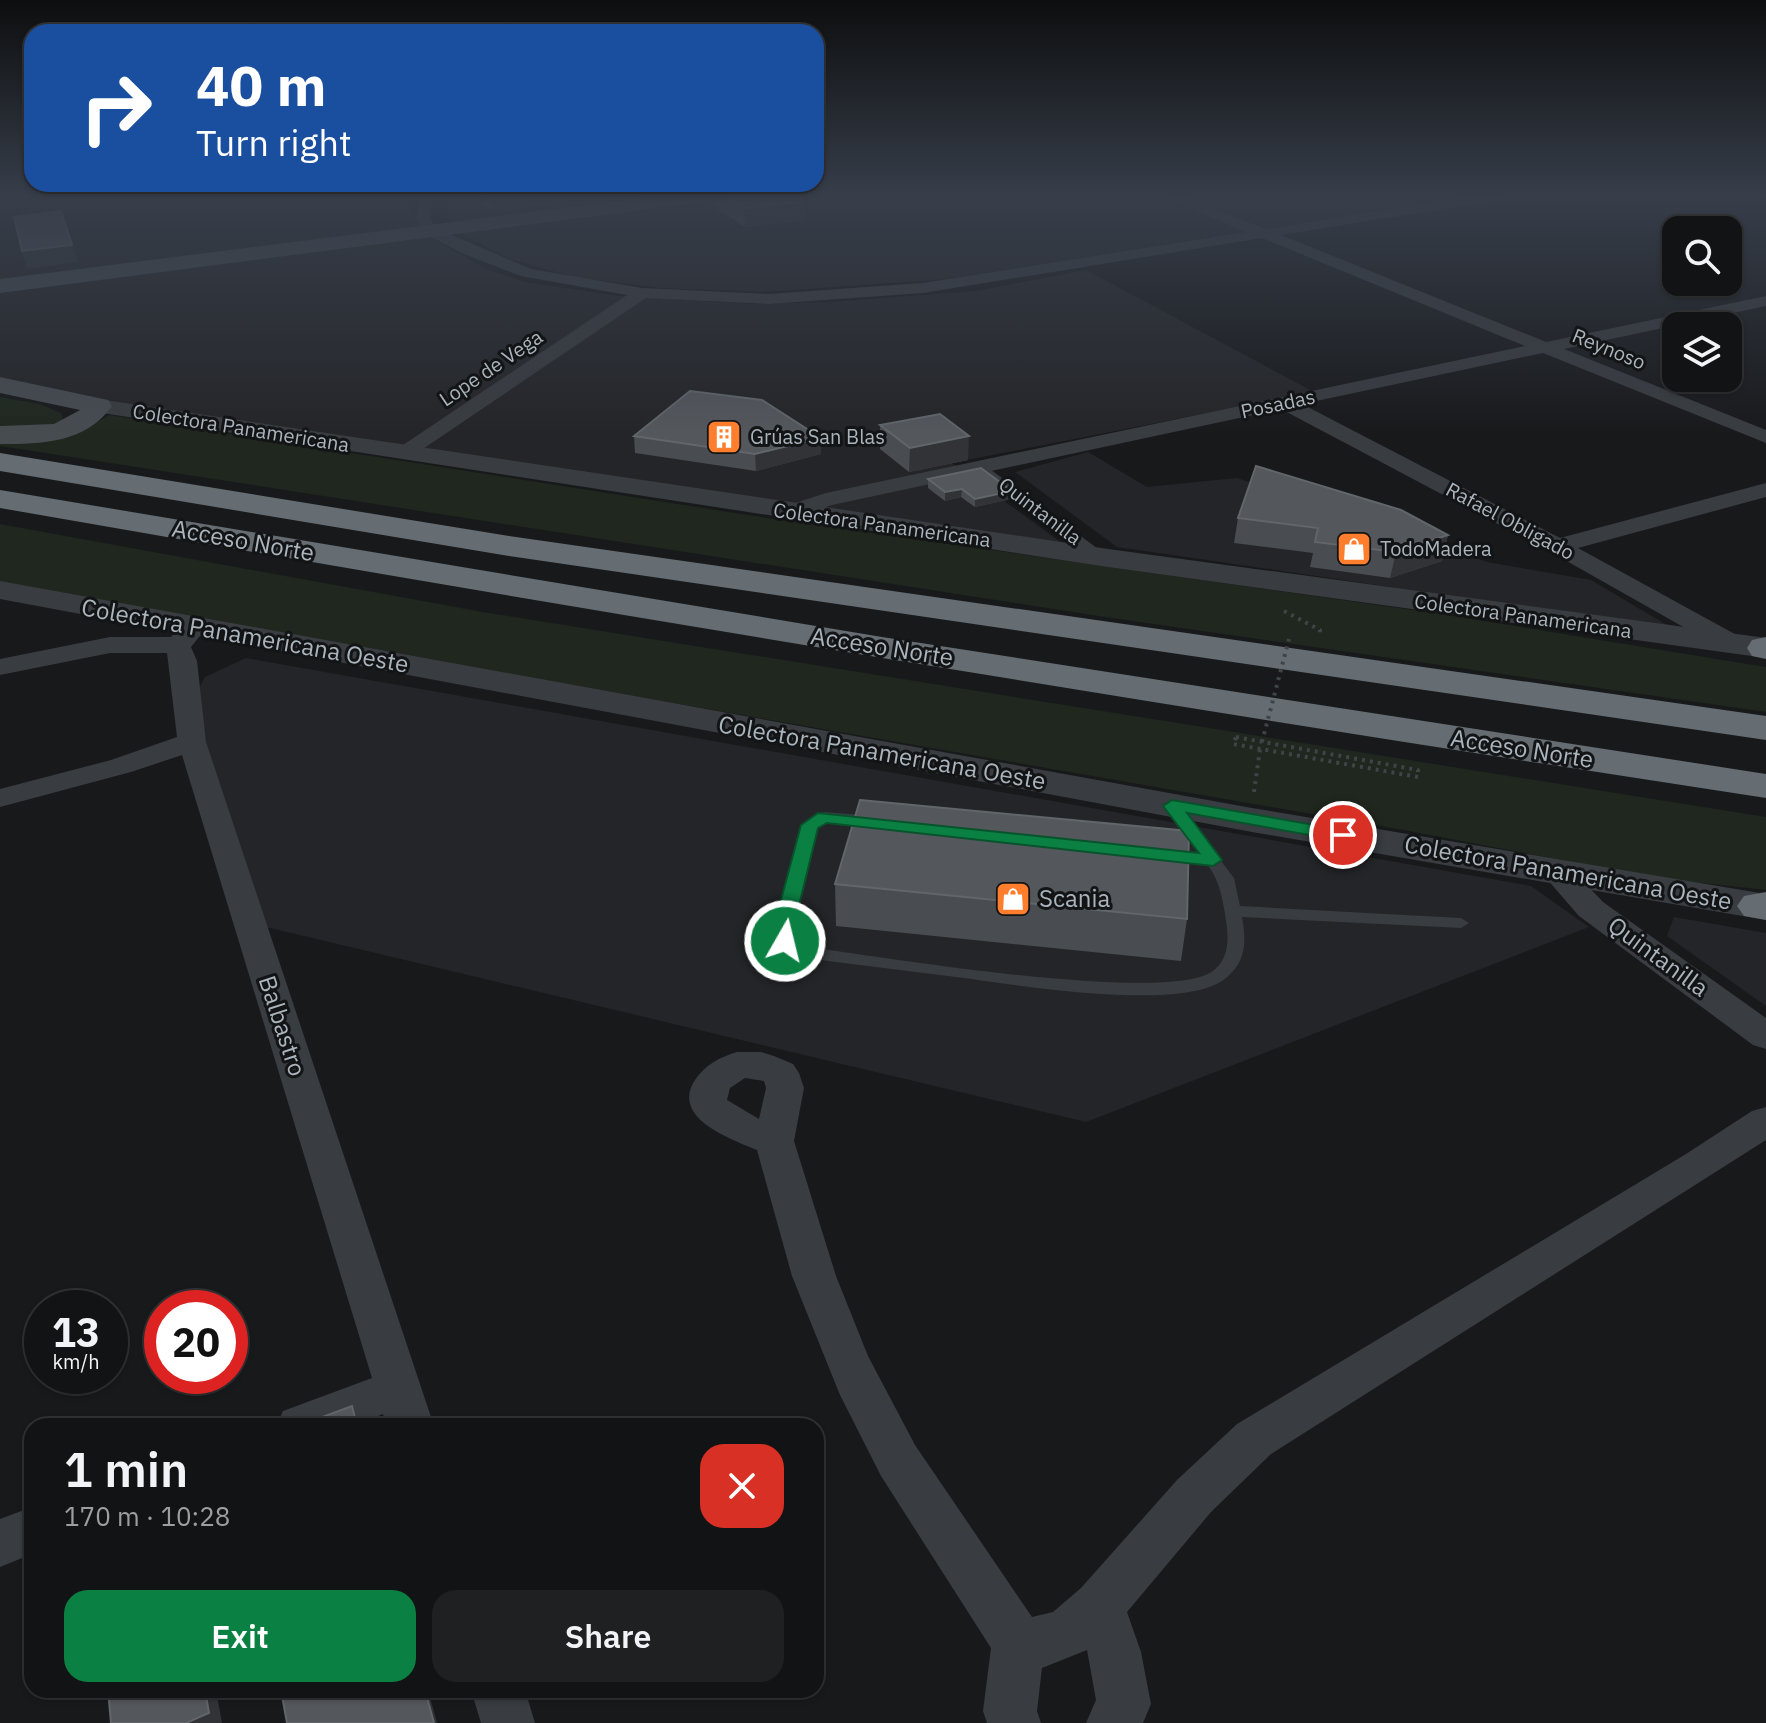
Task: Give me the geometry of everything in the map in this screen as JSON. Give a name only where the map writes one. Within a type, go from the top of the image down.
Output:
[{"type":"highway","name":"Acceso Norte","points":[[0,462],[525,549],[1766,728]]},
{"type":"highway","name":"Acceso Norte","points":[[0,499],[439,576],[1407,732],[1766,786]]},
{"type":"main road","points":[[0,286],[83,275]]},
{"type":"main road","name":"Colectora Panamericana","points":[[0,385],[98,406]]},
{"type":"main road","points":[[0,435],[60,430],[89,418],[98,406]]},
{"type":"street","points":[[541,275],[642,293],[769,299],[892,291],[993,275]]},
{"type":"street","name":"Reynoso","points":[[1367,275],[1766,437]]},
{"type":"street","name":"Lope de Vega","points":[[404,453],[642,293]]},
{"type":"street","name":"Posadas","points":[[791,512],[826,500],[979,466],[1766,301]]},
{"type":"street","name":"Rafael Obligado","points":[[1285,403],[1557,546],[1733,644]]},
{"type":"street","name":"Colectora Panamericana","points":[[98,406],[1101,557],[1766,648]]},
{"type":"street","points":[[1557,546],[1766,490]]},
{"type":"street","name":"Colectora Panamericana Oeste","points":[[0,590],[186,636],[1764,906]]},
{"type":"street","points":[[0,667],[119,642],[186,636]]},
{"type":"street","name":"Balbastro","points":[[186,636],[184,661],[192,742],[404,1407]]},
{"type":"street","points":[[0,798],[106,770],[192,742]]},
{"type":"street","name":"Quintanilla","points":[[1556,871],[1591,909],[1766,1036]]},
{"type":"street","points":[[1018,1644],[1043,1644],[1071,1633],[1099,1606],[1194,1496],[1254,1439],[1700,1165],[1766,1121]]},
{"type":"street","points":[[774,1141],[814,1275],[843,1351],[882,1432],[935,1521],[1001,1613],[1018,1644],[1010,1711],[1014,1723]]},
{"type":"street","points":[[344,1418],[404,1407]]},
{"type":"street","points":[[0,1543],[24,1533]]},
{"type":"street","points":[[1099,1606],[1114,1652],[1124,1704],[1113,1723]]},
{"type":"street","points":[[500,1698],[508,1723]]},
{"type":"lane","name":"Quintanilla","points":[[979,466],[1101,557]]},
{"type":"lane","points":[[888,823],[824,817],[810,825],[783,930],[785,941],[804,952],[1070,986],[1159,989],[1201,984],[1219,975],[1234,959],[1236,931],[1226,878],[1172,806]]},
{"type":"lane","points":[[1151,853],[1213,860]]},
{"type":"lane","points":[[1233,911],[1461,923]]},
{"type":"path","points":[[1252,820],[1261,745],[1289,639]]},
{"type":"path","points":[[1261,745],[1233,744],[1236,737],[1261,745],[1418,777],[1418,770],[1261,745]]},
{"type":"shaded area","points":[[0,275],[505,275],[525,282],[619,296],[753,304],[830,302],[976,291],[1058,275],[1096,275],[1314,392],[952,463],[1066,546],[130,406],[0,377]]},
{"type":"shaded area","points":[[568,275],[970,275],[763,292],[661,288]]},
{"type":"shaded area","points":[[0,397],[40,404],[61,413],[63,420],[56,425],[0,428]]},
{"type":"shaded area","points":[[109,415],[767,518],[1441,614],[1766,667],[1766,712],[1112,618],[0,446],[0,440],[82,431]]},
{"type":"shaded area","points":[[1088,452],[1147,487],[1237,478],[1487,562],[1591,580],[1672,628],[1117,547],[1015,472]]},
{"type":"shaded area","points":[[0,524],[483,612],[1766,817],[1766,890],[1657,878],[1409,831],[0,586]]},
{"type":"shaded area","points":[[246,658],[1531,886],[1589,927],[1086,1122],[262,926],[198,741],[196,694],[205,677]]},
{"type":"shaded area","points":[[1674,917],[1766,933],[1766,1006],[1667,936]]},
{"type":"building","points":[[690,391],[762,400],[821,438],[755,454],[634,436]]},
{"type":"building","points":[[940,414],[969,436],[910,448],[880,425]]},
{"type":"building","points":[[1256,466],[1401,510],[1448,535],[1396,552],[1315,542],[1318,528],[1238,518]]},
{"type":"building","points":[[981,468],[1012,491],[975,499],[962,489],[945,492],[928,479]]},
{"type":"building","points":[[860,800],[1189,831],[1187,919],[835,884]]},
{"type":"building","points":[[352,1406],[355,1418],[320,1418]]},
{"type":"building","points":[[109,1698],[206,1698],[209,1713],[186,1723],[111,1723]]},
{"type":"building","points":[[282,1698],[427,1698],[434,1723],[287,1723]]},
{"type":"place","name":"Grúas San Blas","points":[[724,437]]},
{"type":"place","name":"TodoMadera","points":[[1354,549]]},
{"type":"place","name":"Scania","points":[[1013,899]]},
{"type":"route","points":[[785,941],[783,930],[810,825],[824,817],[1213,860],[1172,806],[1343,835]]}]
